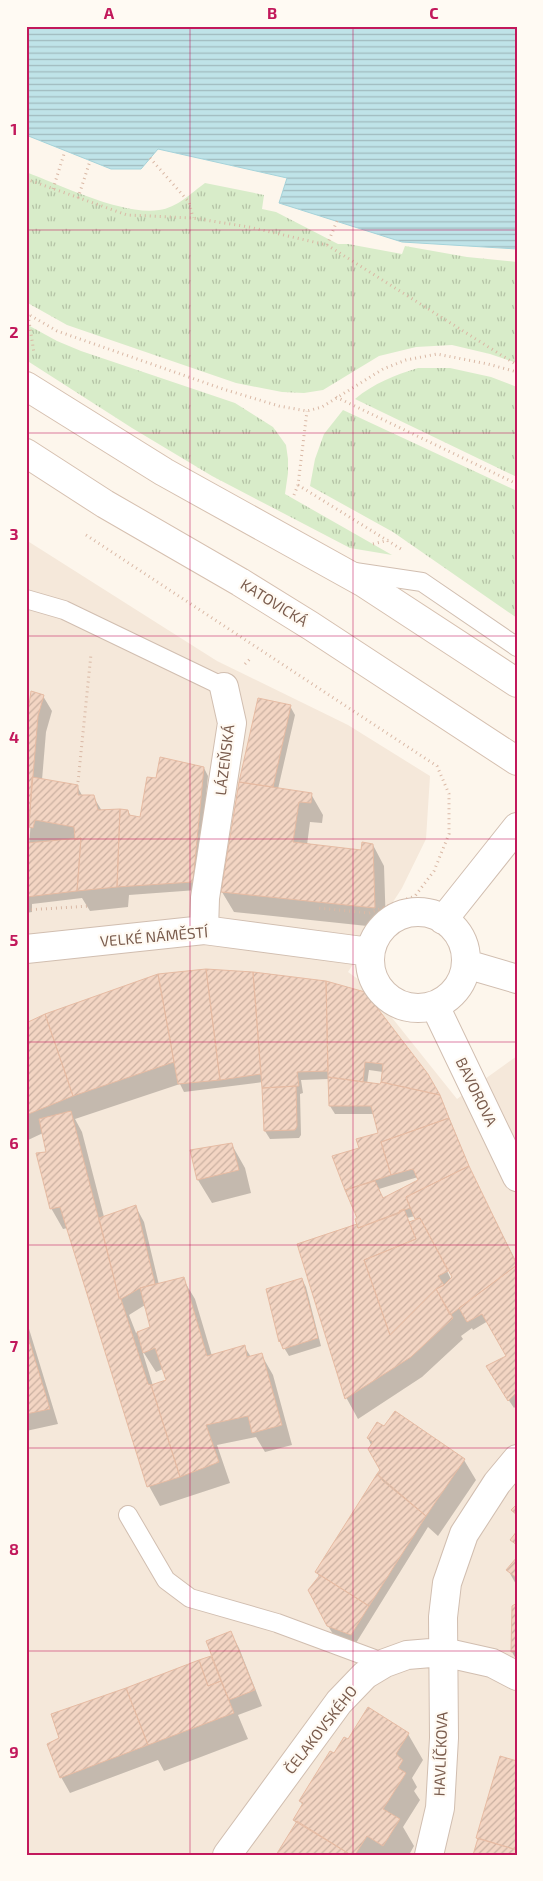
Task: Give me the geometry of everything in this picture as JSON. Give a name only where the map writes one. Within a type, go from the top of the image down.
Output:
[{"type":"street","points":[[26,386],[164,472],[342,570],[517,683]]},
{"type":"street","name":"KATOVICKÁ","points":[[26,453],[105,504],[240,582],[311,626],[517,761]]},
{"type":"street","name":"LÁZEŇSKÁ","points":[[204,930],[205,898],[232,723],[224,687]]},
{"type":"street","points":[[443,920],[517,827]]},
{"type":"street","points":[[413,912],[429,914],[443,920],[454,928],[461,939],[465,951],[466,964],[463,978],[456,990],[435,1006],[414,1009],[395,1003],[380,990],[371,972],[370,952],[375,937],[385,925],[398,916],[413,912]]},
{"type":"street","name":"VELKÉ NÁMĚSTÍ","points":[[26,949],[204,930],[370,952]]},
{"type":"street","points":[[466,964],[517,980]]},
{"type":"street","name":"BAVOROVA","points":[[435,1006],[517,1177]]},
{"type":"street","points":[[443,1652],[443,1617],[447,1583],[464,1534],[497,1483],[517,1459]]},
{"type":"street","name":"ČELAKOVSKÉHO","points":[[226,1855],[339,1702],[365,1675],[385,1663],[407,1655],[443,1652],[492,1663],[517,1676]]},
{"type":"street","name":"HAVLÍČKOVA","points":[[429,1855],[440,1808],[444,1738],[443,1652]]},
{"type":"lane","points":[[342,570],[422,582],[517,647]]},
{"type":"lane","name":"LÁZEŇSKÁ","points":[[26,598],[64,610],[224,687]]},
{"type":"lane","points":[[128,1515],[166,1580],[190,1598],[277,1623],[385,1663]]},
{"type":"path","points":[[52,189],[65,151]]},
{"type":"path","points":[[150,158],[189,202],[193,218]]},
{"type":"path","points":[[78,198],[90,161]]},
{"type":"path","points":[[26,179],[127,215],[193,218],[328,245],[517,365]]},
{"type":"path","points":[[328,245],[337,222]]},
{"type":"path","points":[[26,313],[57,331],[214,386],[279,406],[307,411],[322,407],[383,369],[406,360],[437,354],[517,372]]},
{"type":"path","points":[[336,397],[517,484]]},
{"type":"path","points":[[294,495],[298,486],[307,411]]},
{"type":"path","points":[[298,486],[389,540]]},
{"type":"path","points":[[84,533],[437,766],[449,794],[449,834],[434,871],[414,896],[369,913]]},
{"type":"path","points":[[78,782],[92,646]]},
{"type":"shaded area","points":[[26,540],[217,661],[348,725],[430,776],[426,839],[402,888],[348,972],[365,984],[457,1099],[517,1056],[517,1855],[26,1855]]},
{"type":"green space","points":[[26,172],[92,198],[145,211],[166,209],[184,200],[205,183],[264,195],[262,209],[276,212],[338,244],[348,244],[402,254],[405,246],[467,257],[517,262],[517,363],[452,345],[416,347],[379,356],[323,390],[304,393],[282,392],[236,383],[67,325],[26,302]]},
{"type":"green space","points":[[26,324],[57,341],[81,351],[235,403],[273,427],[286,445],[288,473],[285,494],[392,555],[350,548],[212,476],[132,428],[26,360]]},
{"type":"green space","points":[[418,368],[450,368],[491,377],[517,387],[517,477],[355,399],[385,380]]},
{"type":"green space","points":[[343,410],[517,491],[517,618],[393,532],[310,486],[315,459],[324,434]]},
{"type":"water","points":[[26,26],[517,26],[517,249],[402,242],[279,203],[287,178],[158,149],[141,169],[111,169],[26,135]]},
{"type":"building","points":[[31,691],[44,695],[38,716],[26,859],[26,712],[28,712]]},
{"type":"building","points":[[258,698],[291,705],[273,787],[239,782]]},
{"type":"building","points":[[160,757],[204,767],[193,882],[117,887],[120,809],[128,810],[129,815],[140,817],[147,777],[156,778]]},
{"type":"building","points":[[32,777],[78,785],[78,795],[94,795],[98,810],[120,809],[117,887],[77,891],[81,838],[75,840],[74,827],[35,820],[33,828],[29,827]]},
{"type":"building","points":[[239,782],[312,793],[311,803],[299,802],[293,842],[361,850],[362,842],[373,844],[375,908],[221,892]]},
{"type":"building","points":[[81,838],[77,891],[26,897],[27,843]]},
{"type":"building","points":[[206,969],[253,972],[261,1074],[220,1080]]},
{"type":"building","points":[[206,969],[220,1080],[178,1084],[158,974]]},
{"type":"building","points":[[253,972],[326,981],[328,1071],[297,1072],[299,1086],[262,1088]]},
{"type":"building","points":[[158,974],[174,1062],[73,1096],[45,1014]]},
{"type":"building","points":[[326,981],[365,992],[428,1074],[440,1095],[381,1082],[383,1064],[365,1062],[363,1082],[328,1077]]},
{"type":"building","points":[[45,1014],[73,1096],[26,1115],[26,1023]]},
{"type":"building","points":[[328,1077],[380,1084],[381,1082],[440,1095],[449,1118],[381,1142],[391,1175],[345,1190],[332,1156],[359,1148],[356,1139],[378,1133],[371,1106],[329,1106]]},
{"type":"building","points":[[296,1086],[297,1126],[295,1130],[264,1131],[262,1088]]},
{"type":"building","points":[[71,1111],[119,1298],[121,1299],[148,1384],[151,1385],[180,1477],[147,1487],[60,1207],[50,1209],[36,1153],[46,1152],[39,1119]]},
{"type":"building","points":[[449,1118],[469,1166],[406,1197],[410,1208],[358,1228],[355,1219],[357,1218],[345,1190],[375,1181],[383,1198],[418,1180],[413,1169],[391,1175],[381,1142]]},
{"type":"building","points":[[232,1143],[239,1170],[197,1180],[190,1150]]},
{"type":"building","points":[[469,1166],[517,1265],[450,1315],[436,1289],[444,1285],[452,1277],[420,1218],[415,1219],[406,1197]]},
{"type":"building","points":[[136,1205],[155,1284],[140,1288],[121,1299],[119,1298],[99,1218]]},
{"type":"building","points":[[404,1209],[416,1239],[364,1260],[390,1335],[436,1289],[453,1318],[411,1357],[345,1399],[297,1244],[357,1224],[358,1228],[400,1213],[399,1211]]},
{"type":"building","points":[[420,1218],[448,1271],[438,1276],[444,1285],[436,1289],[390,1335],[364,1260],[416,1239],[409,1222]]},
{"type":"building","points":[[517,1265],[517,1392],[508,1401],[486,1366],[506,1356],[482,1314],[467,1322],[459,1308]]},
{"type":"building","points":[[184,1277],[207,1356],[245,1345],[247,1357],[262,1353],[282,1425],[252,1433],[248,1416],[206,1425],[219,1462],[180,1477],[151,1385],[166,1380],[155,1348],[143,1353],[137,1332],[150,1327],[140,1288]]},
{"type":"building","points":[[302,1278],[318,1338],[283,1349],[279,1342],[266,1289]]},
{"type":"building","points":[[26,1330],[50,1409],[26,1414]]},
{"type":"building","points":[[395,1411],[465,1459],[426,1516],[377,1474],[380,1470],[368,1449],[373,1442],[367,1438],[377,1422],[384,1426]]},
{"type":"building","points":[[377,1474],[426,1516],[369,1606],[315,1572]]},
{"type":"building","points":[[517,1504],[517,1515],[511,1510]]},
{"type":"building","points":[[517,1531],[517,1545],[510,1540]]},
{"type":"building","points":[[517,1557],[517,1578],[506,1570]]},
{"type":"building","points":[[320,1575],[369,1606],[351,1635],[327,1626],[308,1590]]},
{"type":"building","points":[[517,1603],[517,1651],[511,1652],[512,1606]]},
{"type":"building","points":[[231,1631],[255,1690],[229,1700],[206,1641]]},
{"type":"building","points":[[211,1656],[221,1681],[208,1686],[199,1660]]},
{"type":"building","points":[[199,1660],[208,1686],[221,1681],[234,1713],[148,1745],[126,1688]]},
{"type":"building","points":[[126,1688],[148,1745],[60,1778],[47,1744],[59,1738],[51,1714]]},
{"type":"building","points":[[368,1707],[409,1733],[396,1754],[403,1760],[398,1768],[406,1773],[383,1809],[400,1819],[383,1846],[367,1836],[355,1855],[351,1855],[293,1820],[303,1803],[299,1801],[330,1751],[334,1753],[344,1737],[348,1739]]},
{"type":"building","points":[[500,1756],[517,1761],[517,1850],[476,1838]]},
{"type":"building","points":[[297,1821],[351,1855],[276,1855]]},
{"type":"building","points":[[478,1838],[517,1850],[517,1855],[473,1855]]}]
